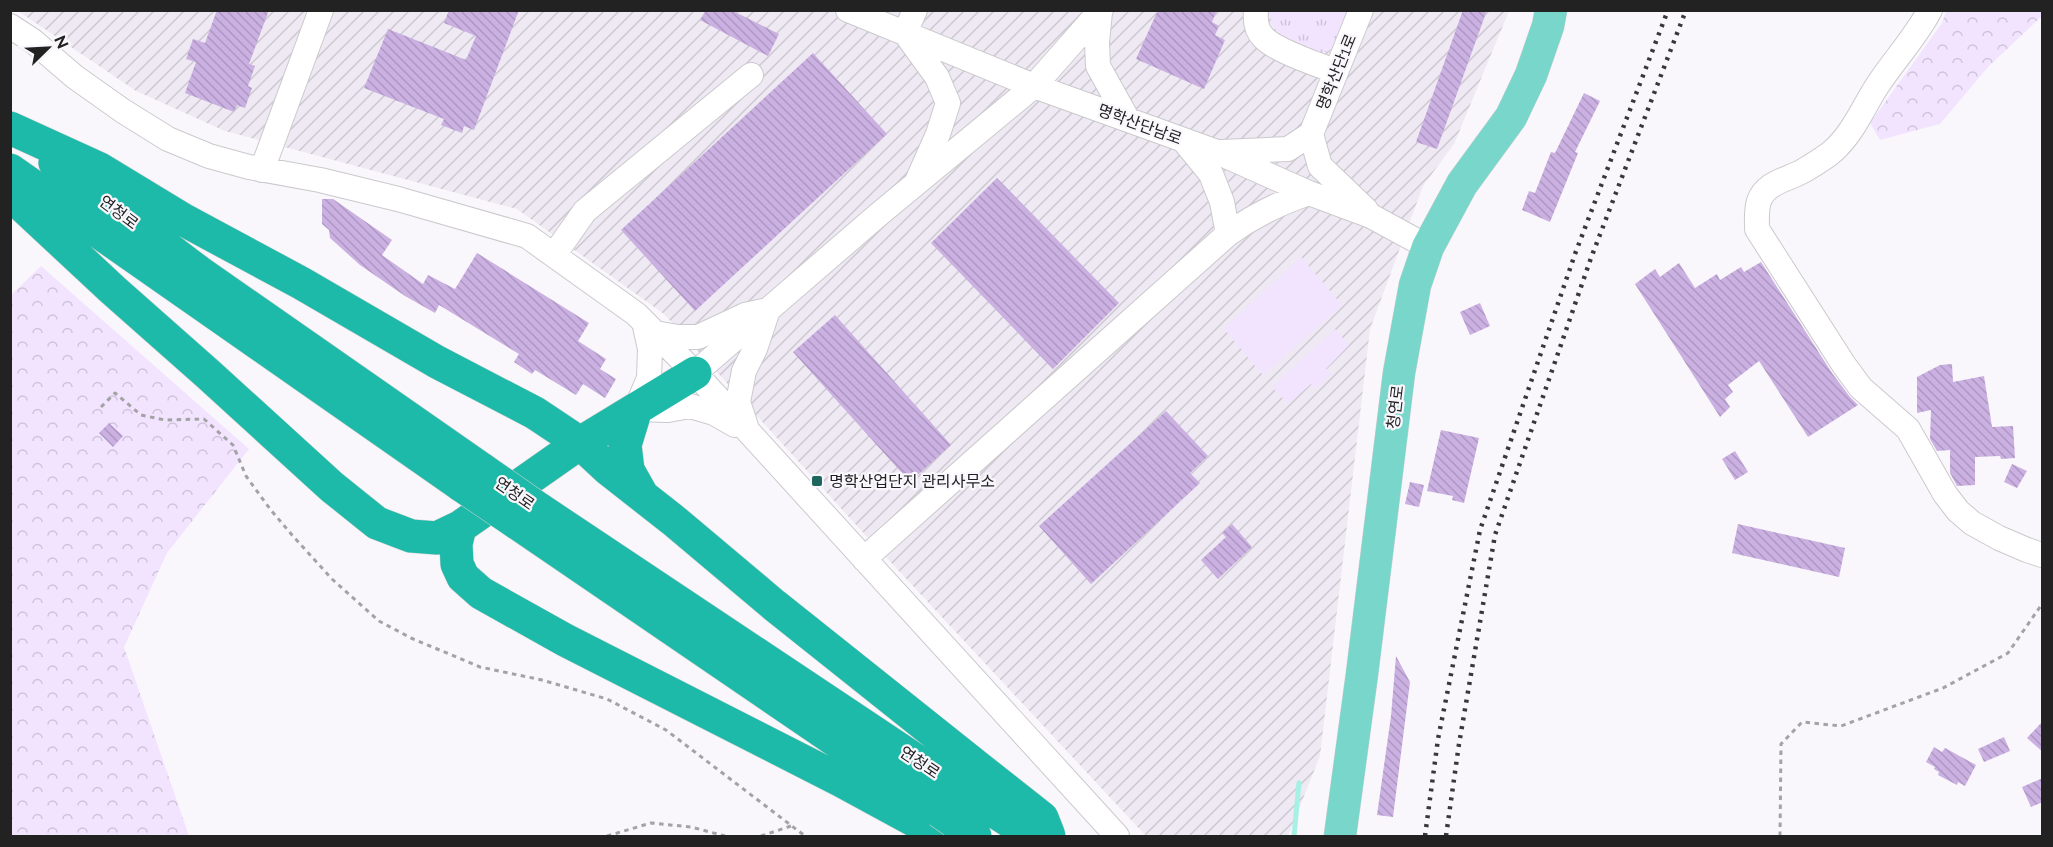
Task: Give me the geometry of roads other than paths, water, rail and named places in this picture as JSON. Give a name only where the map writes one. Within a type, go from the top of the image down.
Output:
[{"type":"highway","points":[[10,129],[100,169],[184,220],[301,283],[437,362],[541,417],[580,443],[608,469],[774,605],[947,804]]},
{"type":"highway","name":"연청로","points":[[10,129],[472,477]]},
{"type":"highway","name":"연청로","points":[[10,170],[472,477],[947,804],[1033,837]]},
{"type":"highway","points":[[10,194],[332,487],[377,523],[411,536],[437,538],[459,527],[580,443],[695,373]]},
{"type":"highway","points":[[541,417],[569,423],[596,423],[636,409]]},
{"type":"highway","points":[[636,409],[625,445],[628,470],[642,496]]},
{"type":"highway","points":[[459,527],[456,544],[457,564],[463,577],[481,593],[565,640],[840,780],[947,804],[1042,818],[1049,837]]},
{"type":"highway","name":"연청로","points":[[947,804],[975,837]]},
{"type":"main road","name":"청연로","points":[[1340,837],[1399,374],[1415,285],[1428,247],[1462,184],[1511,117],[1531,75],[1548,26],[1551,10]]},
{"type":"street","points":[[261,170],[321,10]]},
{"type":"street","name":"명학산단남로","points":[[848,10],[1034,86],[1217,152],[1309,193],[1371,216],[1428,247]]},
{"type":"street","points":[[915,10],[905,33],[937,77],[948,103],[938,134],[916,184]]},
{"type":"street","points":[[1256,10],[1255,22],[1262,37],[1274,46],[1336,72]]},
{"type":"street","name":"명학산단1로","points":[[1311,134],[1361,10]]},
{"type":"street","points":[[1930,10],[1911,42],[1878,84],[1848,135],[1832,152],[1801,172],[1774,183],[1766,189],[1759,201],[1757,229],[1850,373],[1861,388],[1908,429],[1945,494],[1958,511],[1972,523],[1999,538],[2043,555]]},
{"type":"street","points":[[695,373],[1034,86],[1100,11]]},
{"type":"street","points":[[1100,11],[1097,42],[1098,66],[1128,120]]},
{"type":"street","points":[[10,26],[33,41],[75,77],[168,139],[208,156],[261,170],[320,180],[387,196],[527,236],[636,314],[695,373],[1114,836]]},
{"type":"street","points":[[554,255],[585,211],[751,75]]},
{"type":"street","points":[[1217,152],[1288,149],[1311,134],[1320,166],[1371,216]]},
{"type":"street","points":[[1182,139],[1211,174],[1222,202],[1228,234]]},
{"type":"street","points":[[864,559],[1228,234],[1253,216],[1309,193]]},
{"type":"street","points":[[649,327],[678,337],[698,337],[745,315],[768,310]]},
{"type":"street","points":[[748,432],[738,402],[744,371],[755,349],[768,310]]},
{"type":"street","points":[[649,327],[649,378],[636,409],[668,410],[690,406],[714,413],[748,432]]},
{"type":"street","points":[[1330,837],[1344,804]]},
{"type":"waterway","points":[[1294,836],[1299,783]]},
{"type":"railway","points":[[1425,836],[1438,739],[1480,530],[1575,254],[1668,10]]},
{"type":"railway","points":[[1446,836],[1459,744],[1495,535],[1591,258],[1686,10]]},
{"type":"place","name":"명학산업단지 관리사무소","points":[[817,481]]}]
